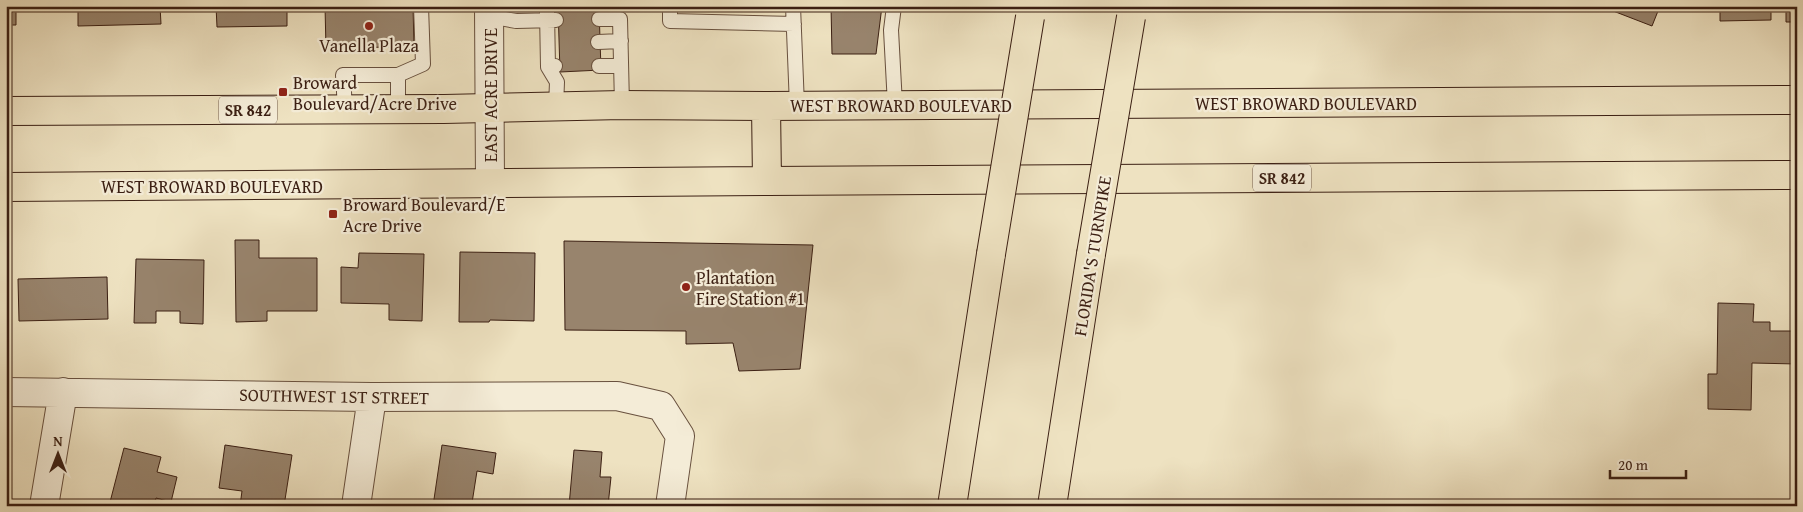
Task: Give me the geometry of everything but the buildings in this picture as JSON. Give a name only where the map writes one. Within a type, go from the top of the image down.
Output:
[{"type":"main road","points":[[952,506],[1030,12]]},
{"type":"main road","name":"FLORIDA'S TURNPIKE","points":[[1052,506],[1091,254],[1132,12]]},
{"type":"main road","name":"WEST BROWARD BOULEVARD","points":[[6,111],[398,110],[622,105],[797,106],[1797,100]]},
{"type":"main road","points":[[766,106],[766,181]]},
{"type":"main road","name":"WEST BROWARD BOULEVARD","points":[[6,188],[1797,175]]},
{"type":"street","name":"EAST ACRE DRIVE","points":[[489,11],[490,184]]},
{"type":"street","name":"SOUTHWEST 1ST STREET","points":[[6,392],[372,397],[617,396],[661,406],[680,436],[670,506]]},
{"type":"street","points":[[44,506],[63,392]]},
{"type":"street","points":[[356,506],[372,397]]},
{"type":"lane","points":[[344,110],[343,75],[398,75],[423,64],[421,6]]},
{"type":"lane","points":[[670,6],[670,21],[794,24]]},
{"type":"lane","points":[[793,6],[797,106]]},
{"type":"lane","points":[[894,6],[891,30],[895,105]]},
{"type":"lane","points":[[489,11],[516,21],[530,17],[550,17],[552,67],[556,82],[556,107]]},
{"type":"lane","points":[[599,19],[620,19],[622,105]]},
{"type":"lane","points":[[598,42],[621,41]]},
{"type":"lane","points":[[599,66],[621,66]]},
{"type":"lane","points":[[398,75],[398,110]]},
{"type":"place","name":"Vanella Plaza","points":[[369,26]]},
{"type":"place","name":"Broward Boulevard/Acre Drive","points":[[283,92]]},
{"type":"place","name":"Broward Boulevard/E Acre Drive","points":[[333,214]]},
{"type":"place","name":"Plantation Fire Station #1","points":[[686,287]]}]
